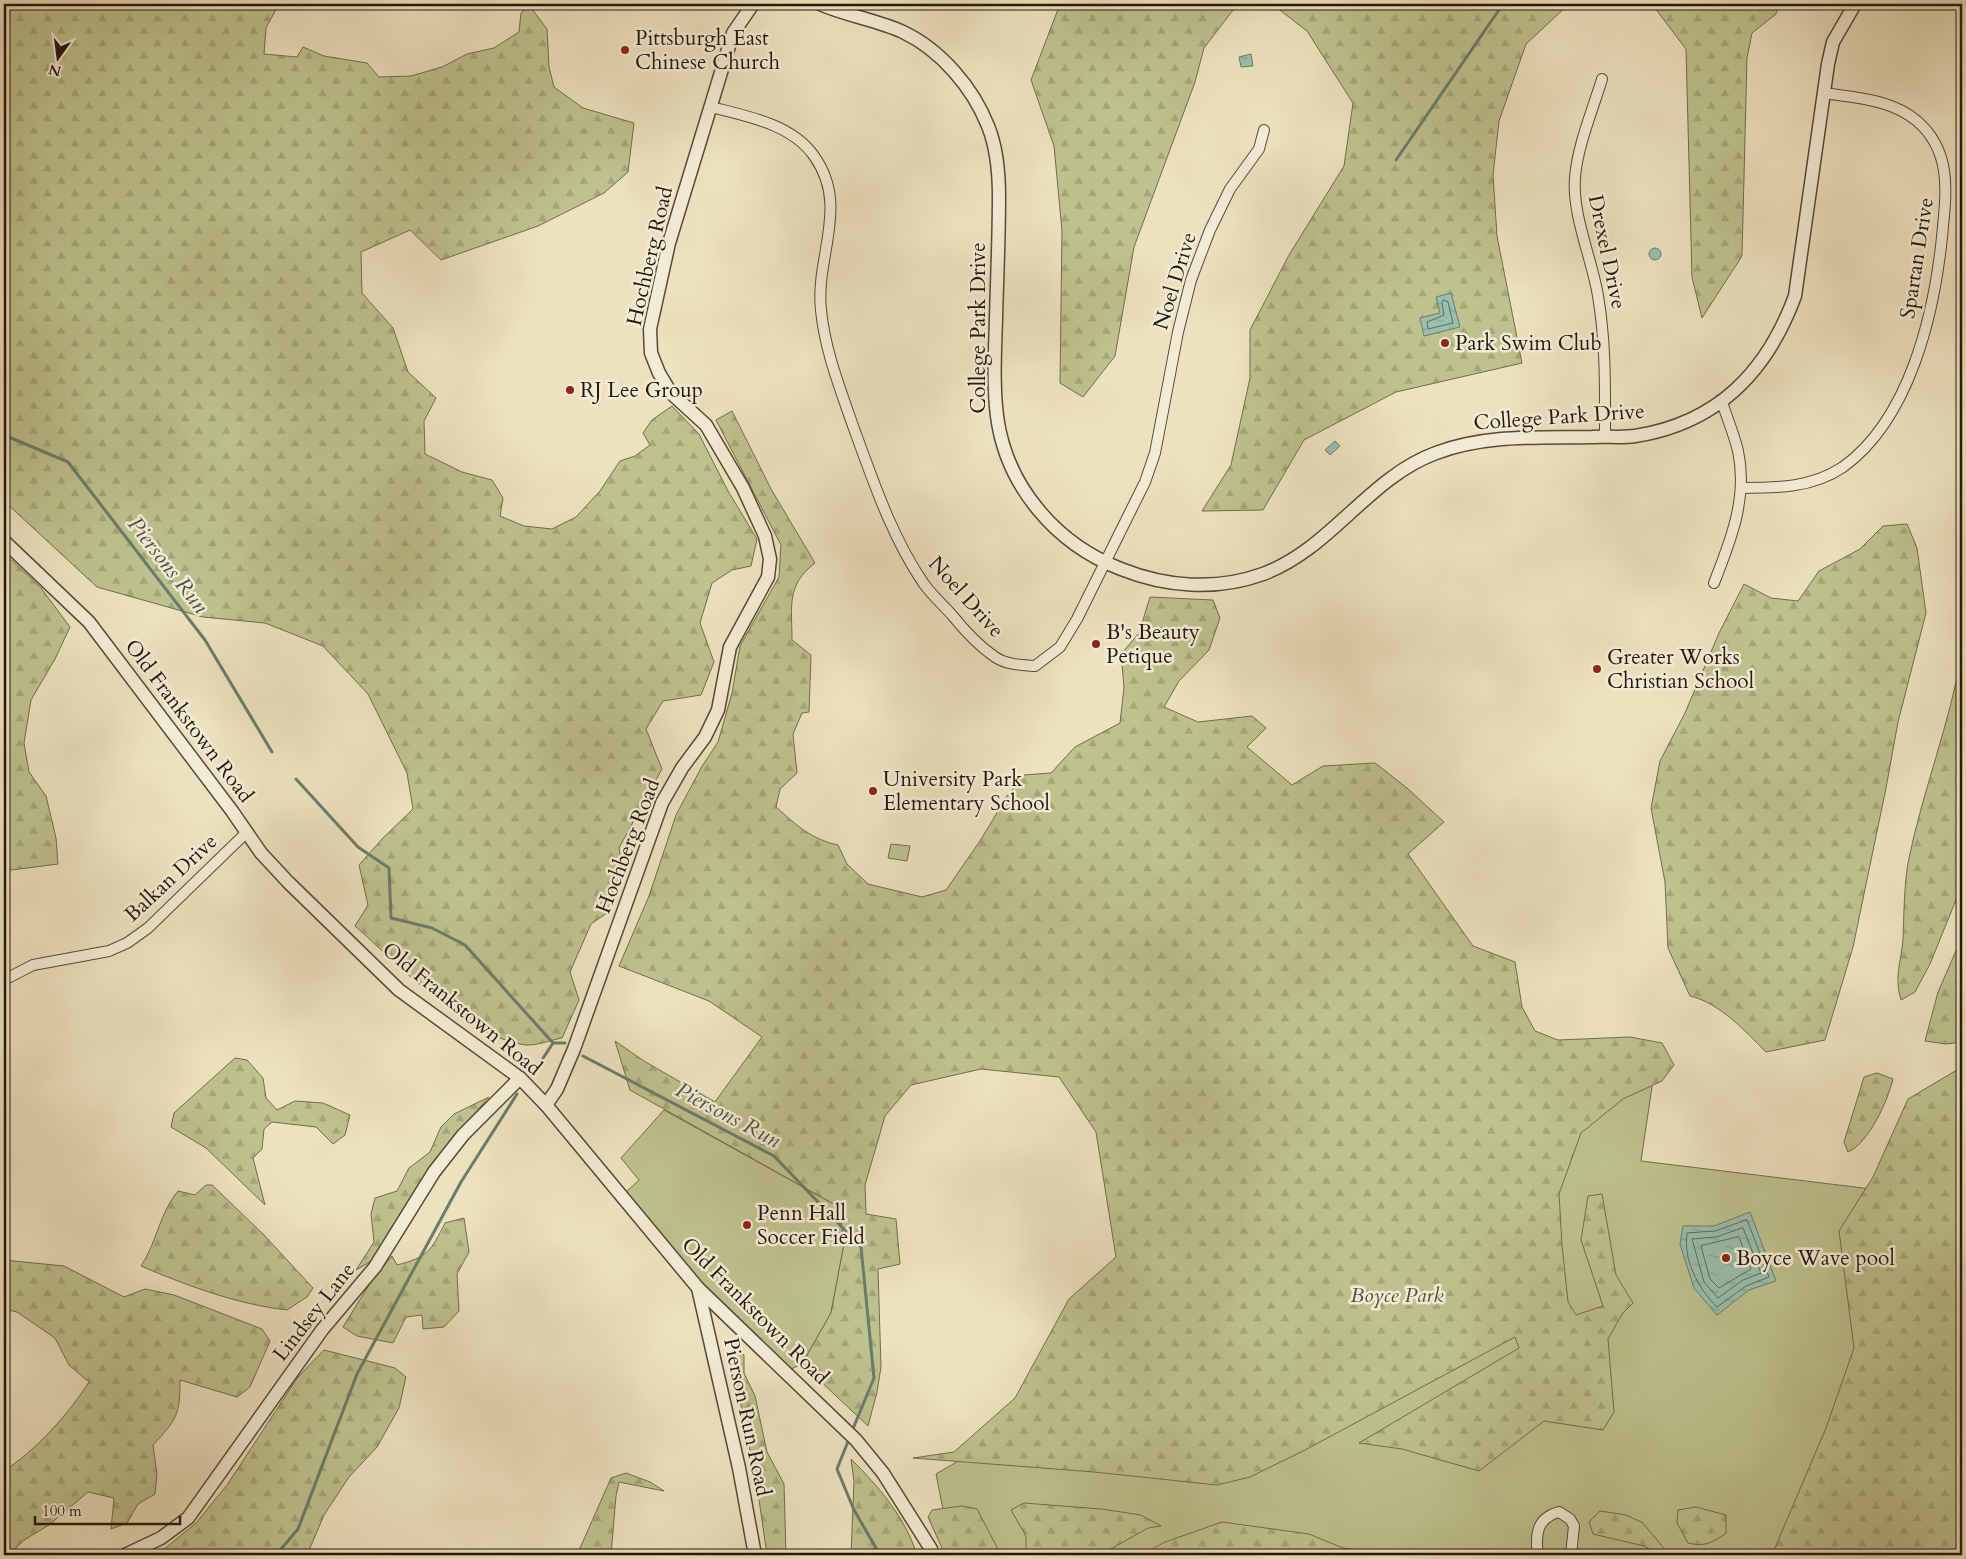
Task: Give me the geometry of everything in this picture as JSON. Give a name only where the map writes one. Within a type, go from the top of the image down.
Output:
[{"type":"street","name":"Hochberg Road","points":[[546,1105],[557,1089],[574,1049],[662,803],[682,768],[705,737],[718,710],[730,646],[768,576],[770,559],[765,536],[743,488],[706,425],[670,392],[659,373],[651,353],[650,329],[667,252],[733,33],[752,4]]},
{"type":"street","name":"College Park Drive","points":[[820,4],[884,25],[921,43],[951,68],[964,83],[988,126],[999,174],[995,361],[996,401],[1000,433],[1012,467],[1030,501],[1054,528],[1072,543],[1104,563],[1145,579],[1182,586],[1221,584],[1242,580],[1287,564],[1310,548],[1388,480],[1410,464],[1435,453],[1464,444],[1494,439],[1634,436],[1663,429],[1695,417],[1722,402],[1746,382],[1768,353],[1784,326],[1795,296],[1833,42],[1855,4]]},
{"type":"street","name":"Drexel Drive","points":[[1602,79],[1579,157],[1575,176],[1575,195],[1598,294],[1604,334],[1605,436]]},
{"type":"street","name":"Spartan Drive","points":[[1741,488],[1784,488],[1806,483],[1842,467],[1858,453],[1884,423],[1904,387],[1928,325],[1934,298],[1947,192],[1946,171],[1940,153],[1930,135],[1904,111],[1884,103],[1824,94]]},
{"type":"street","name":"Noel Drive","points":[[711,107],[758,120],[800,139],[823,171],[832,209],[820,307],[824,339],[879,498],[907,558],[926,586],[963,629],[996,657],[1013,664],[1036,666],[1060,647],[1077,619],[1145,482],[1155,453],[1178,332],[1194,272],[1210,230],[1230,190],[1259,149],[1264,130]]},
{"type":"street","points":[[1714,583],[1733,533],[1738,514],[1741,488],[1738,451],[1722,402]]},
{"type":"street","name":"Old Frankstown Road","points":[[4,541],[89,622],[261,853],[288,882],[399,990],[520,1078],[546,1105],[698,1288],[851,1436],[883,1472],[933,1555]]},
{"type":"street","name":"Balkan Drive","points":[[4,980],[33,965],[109,951],[127,943],[148,928],[246,833]]},
{"type":"street","name":"Lindsey Lane","points":[[125,1555],[160,1538],[188,1518],[322,1330],[374,1267],[434,1172],[463,1134],[520,1078]]},
{"type":"street","name":"Pierson Run Road","points":[[698,1288],[739,1468],[755,1555]]},
{"type":"street","points":[[1538,1555],[1537,1539],[1541,1522],[1549,1515],[1559,1512],[1570,1519],[1574,1526],[1571,1555]]},
{"type":"green space","points":[[4,4],[279,4],[266,28],[264,54],[297,57],[303,47],[324,56],[367,63],[379,77],[411,76],[442,67],[467,54],[494,48],[519,32],[521,13],[529,5],[547,29],[549,67],[554,87],[583,108],[634,123],[628,172],[604,193],[538,226],[441,260],[410,230],[361,252],[362,293],[393,328],[408,372],[436,398],[424,421],[425,454],[462,472],[492,480],[503,498],[500,516],[524,526],[552,529],[576,517],[600,491],[620,461],[635,456],[650,445],[643,433],[652,420],[672,406],[699,434],[728,491],[757,539],[751,566],[732,570],[712,583],[700,623],[714,662],[701,695],[663,701],[646,729],[662,769],[619,848],[624,877],[612,892],[610,911],[591,924],[570,972],[579,1000],[562,1038],[539,1044],[525,1045],[503,1039],[480,1028],[434,997],[355,926],[368,905],[359,865],[413,809],[407,773],[368,694],[323,646],[265,623],[203,617],[97,587],[4,501]]},
{"type":"green space","points":[[1060,4],[1258,4],[1233,10],[1204,48],[1195,82],[1134,247],[1115,356],[1083,397],[1060,383],[1062,231],[1054,146],[1031,80]]},
{"type":"green space","points":[[1272,4],[1569,4],[1526,44],[1499,121],[1493,175],[1497,236],[1522,363],[1396,392],[1304,440],[1263,510],[1202,511],[1231,465],[1250,378],[1250,330],[1289,255],[1344,166],[1353,103],[1307,31]]},
{"type":"green space","points":[[1647,4],[1780,4],[1776,14],[1752,33],[1747,58],[1742,256],[1702,318],[1692,277],[1686,49],[1655,8]]},
{"type":"green space","points":[[732,411],[771,489],[815,563],[799,580],[795,588],[792,606],[792,640],[811,655],[809,712],[802,713],[793,734],[797,773],[780,789],[776,807],[812,835],[838,845],[847,864],[868,884],[922,897],[946,890],[980,841],[1007,796],[1024,775],[1051,773],[1075,747],[1120,723],[1124,687],[1121,654],[1139,633],[1150,597],[1213,600],[1220,618],[1209,650],[1179,681],[1164,707],[1198,722],[1252,716],[1266,728],[1247,747],[1292,785],[1323,766],[1375,763],[1407,788],[1444,822],[1408,854],[1473,946],[1515,962],[1522,1007],[1535,1031],[1558,1040],[1630,1037],[1662,1043],[1674,1065],[1662,1081],[1623,1099],[1581,1133],[1559,1194],[1568,1302],[1576,1315],[1603,1306],[1581,1240],[1588,1196],[1602,1194],[1616,1275],[1633,1303],[1622,1314],[1608,1339],[1614,1412],[1603,1430],[1544,1421],[1479,1471],[1402,1449],[1359,1443],[1519,1348],[1515,1337],[1305,1450],[1250,1477],[1217,1485],[1094,1472],[913,1458],[954,1452],[1015,1398],[1069,1299],[1116,1257],[1096,1132],[1059,1077],[981,1069],[911,1085],[885,1116],[865,1185],[866,1214],[896,1219],[900,1264],[878,1269],[881,1367],[868,1426],[802,1364],[831,1313],[844,1244],[839,1207],[630,1090],[615,1041],[644,1061],[715,1102],[762,1037],[709,1001],[619,966],[649,896],[676,815],[701,768],[718,742],[732,693],[740,646],[779,577],[781,545],[716,420]]},
{"type":"green space","points":[[1907,524],[1917,548],[1926,613],[1898,722],[1853,947],[1825,1040],[1766,1052],[1722,1011],[1690,996],[1668,948],[1665,882],[1651,808],[1660,761],[1685,713],[1719,633],[1744,584],[1771,598],[1798,601],[1819,571],[1860,549],[1883,526]]},
{"type":"green space","points":[[4,553],[41,588],[70,627],[55,659],[31,700],[24,743],[29,772],[46,796],[56,838],[58,864],[4,871]]},
{"type":"green space","points":[[1962,652],[1962,885],[1930,964],[1915,992],[1901,1000],[1898,977],[1903,940],[1908,863],[1957,679]]},
{"type":"green space","points":[[891,844],[910,846],[907,861],[888,858]]},
{"type":"green space","points":[[1962,937],[1962,1042],[1946,1044],[1925,1041],[1938,992]]},
{"type":"green space","name":"Boyce Park","points":[[1657,1053],[1641,1161],[1962,1200],[1962,1555],[952,1555],[936,1474]]},
{"type":"green space","points":[[235,1058],[247,1060],[263,1078],[266,1098],[277,1110],[295,1101],[323,1103],[350,1115],[345,1135],[333,1144],[316,1127],[272,1122],[264,1129],[262,1149],[253,1158],[265,1205],[206,1148],[171,1127],[174,1113]]},
{"type":"green space","points":[[1962,1067],[1962,1555],[1772,1555],[1826,1428],[1854,1348],[1839,1231],[1873,1177],[1908,1099]]},
{"type":"green space","points":[[1877,1073],[1893,1079],[1887,1098],[1863,1140],[1848,1152],[1844,1142],[1864,1077]]},
{"type":"green space","points":[[489,1097],[451,1140],[430,1168],[373,1260],[356,1270],[374,1242],[371,1214],[375,1198],[397,1191],[409,1168],[430,1152],[441,1127],[454,1114]]},
{"type":"green space","name":"Penn Hall Soccer Field","points":[[664,1110],[839,1207],[844,1244],[831,1313],[802,1364],[789,1370],[702,1284],[626,1192],[639,1180],[621,1158]]},
{"type":"green space","points":[[206,1185],[212,1185],[263,1234],[313,1288],[307,1297],[287,1310],[268,1307],[231,1299],[141,1266],[167,1208],[178,1191],[195,1195]]},
{"type":"green space","points":[[464,1218],[469,1252],[457,1274],[459,1311],[444,1327],[423,1329],[422,1315],[406,1317],[393,1343],[357,1336],[343,1327],[372,1280],[392,1256],[397,1265],[422,1256],[432,1246],[445,1223]]},
{"type":"green space","points":[[4,1260],[64,1266],[124,1297],[145,1289],[174,1295],[262,1329],[270,1341],[250,1387],[237,1397],[180,1380],[176,1416],[153,1445],[157,1474],[155,1494],[138,1504],[127,1523],[111,1529],[114,1498],[88,1492],[49,1525],[24,1540],[9,1555],[4,1555],[4,1471],[28,1453],[51,1431],[89,1382],[69,1365],[55,1338],[17,1312],[4,1309]]},
{"type":"green space","points":[[735,1349],[744,1355],[744,1373],[755,1396],[767,1452],[784,1484],[786,1555],[767,1555],[757,1486],[732,1361]]},
{"type":"green space","points":[[324,1350],[395,1368],[406,1377],[399,1408],[377,1447],[349,1477],[324,1515],[307,1555],[157,1555],[196,1523],[227,1485],[298,1377]]},
{"type":"green space","points":[[851,1459],[890,1503],[906,1528],[917,1555],[851,1555],[854,1481]]},
{"type":"green space","points":[[626,1473],[650,1482],[664,1491],[619,1482],[611,1555],[577,1555],[611,1478]]},
{"type":"green space","points":[[1024,1503],[1101,1509],[1141,1515],[1161,1526],[1148,1528],[1100,1555],[945,1555],[928,1517],[932,1510],[962,1506],[977,1509],[1000,1553],[1026,1554],[1026,1536],[1011,1510]]},
{"type":"green space","points":[[1696,1507],[1726,1515],[1726,1533],[1708,1543],[1699,1545],[1688,1543],[1677,1523],[1678,1510]]},
{"type":"green space","points":[[1600,1511],[1626,1515],[1643,1523],[1666,1551],[1659,1555],[1644,1546],[1593,1534],[1589,1522]]},
{"type":"green space","points":[[1222,1522],[1309,1534],[1343,1548],[1393,1555],[1141,1555],[1165,1542]]},
{"type":"water","points":[[1251,54],[1253,66],[1241,67],[1239,57]]},
{"type":"water","points":[[1653,248],[1657,248],[1661,254],[1657,260],[1653,260],[1649,256],[1649,252]]},
{"type":"water","points":[[1451,293],[1460,327],[1424,336],[1420,318],[1440,313],[1436,297]]},
{"type":"water","points":[[1335,441],[1340,446],[1330,455],[1325,450]]},
{"type":"water","name":"Boyce Wave pool","points":[[1750,1212],[1776,1281],[1749,1290],[1717,1315],[1694,1288],[1680,1244],[1683,1226],[1714,1226]]},
{"type":"waterway","points":[[1396,160],[1503,4]]},
{"type":"waterway","name":"Piersons Run","points":[[4,435],[68,462],[205,640],[272,752]]},
{"type":"waterway","name":"Piersons Run","points":[[296,779],[358,847],[389,868],[391,918],[432,928],[465,945],[553,1043],[565,1043]]},
{"type":"waterway","points":[[534,1072],[553,1043]]},
{"type":"waterway","name":"Piersons Run","points":[[583,1056],[774,1156],[861,1247],[874,1378],[852,1431]]},
{"type":"waterway","points":[[276,1555],[298,1529],[357,1374],[461,1182],[517,1094]]},
{"type":"waterway","name":"Piersons Run","points":[[849,1439],[837,1469],[854,1510],[876,1548],[868,1555]]},
{"type":"place","name":"Pittsburgh East Chinese Church","points":[[625,50]]},
{"type":"place","name":"Park Swim Club","points":[[1445,343]]},
{"type":"place","name":"RJ Lee Group","points":[[570,390]]},
{"type":"place","name":"B's Beauty Petique","points":[[1096,644]]},
{"type":"place","name":"Greater Works Christian School","points":[[1597,669]]},
{"type":"place","name":"University Park Elementary School","points":[[873,791]]},
{"type":"place","name":"Penn Hall Soccer Field","points":[[747,1225]]},
{"type":"place","name":"Boyce Wave pool","points":[[1726,1258]]}]
